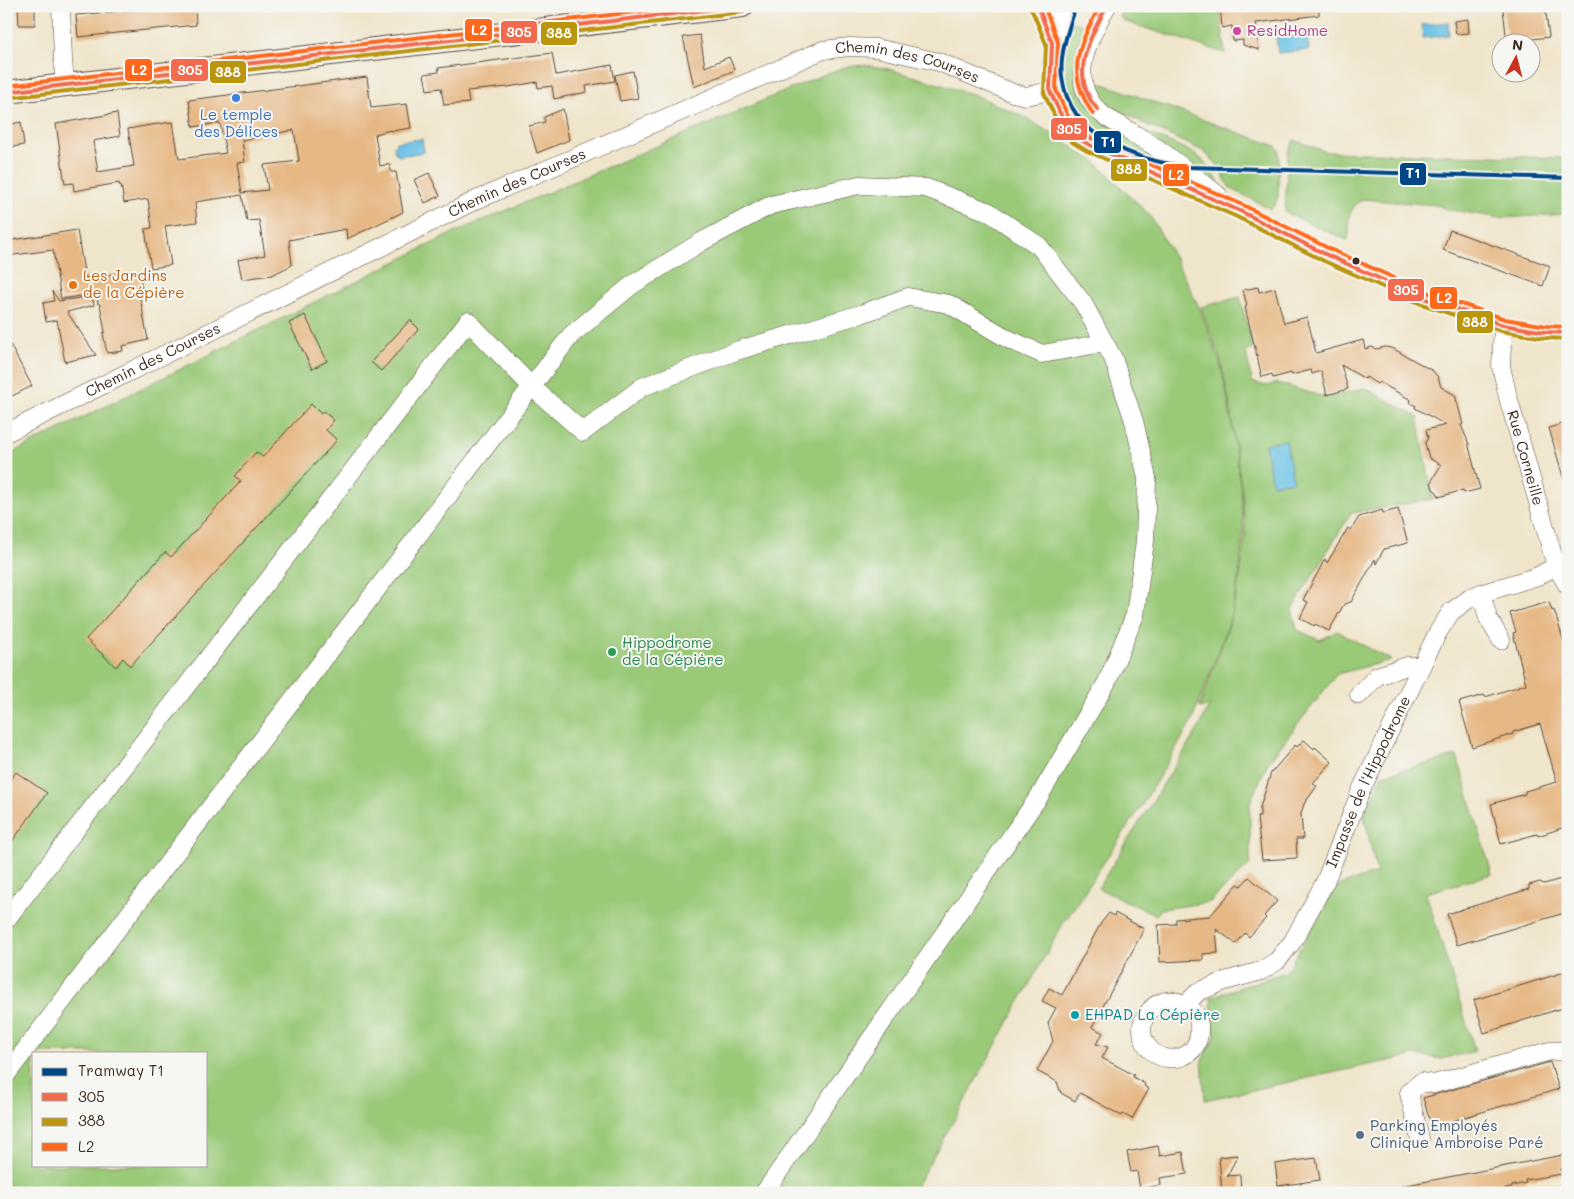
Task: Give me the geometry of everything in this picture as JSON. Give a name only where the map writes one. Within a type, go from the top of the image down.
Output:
[{"type":"main road","points":[[6,92],[174,60],[641,6]]},
{"type":"main road","points":[[6,82],[64,80],[742,6]]},
{"type":"street","points":[[61,6],[64,80]]},
{"type":"street","points":[[1036,6],[1052,43]]},
{"type":"street","points":[[1062,6],[1052,43],[1050,91],[1066,126],[1076,137],[1421,297],[1503,325],[1546,332],[1568,333]]},
{"type":"street","points":[[1107,6],[1090,39],[1082,69],[1084,88],[1093,104],[1102,114],[1167,155],[1240,212]]},
{"type":"street","name":"Chemin des Courses","points":[[6,433],[474,201],[824,50],[850,47],[876,48],[939,62],[1013,93],[1026,96],[1050,91]]},
{"type":"street","points":[[6,1075],[571,335],[632,285],[701,242],[771,206],[859,185],[926,188],[989,212],[1039,246],[1083,303],[1112,358],[1134,421],[1147,478],[1145,541],[1135,615],[1107,682],[1040,795],[764,1193]]},
{"type":"street","points":[[6,920],[468,321],[532,387],[583,432],[642,387],[736,351],[861,314],[908,297],[949,304],[1008,339],[1042,354],[1104,343]]},
{"type":"street","name":"Rue Corneille","points":[[1503,325],[1501,366],[1508,397],[1568,586]]},
{"type":"street","name":"Impasse de l'Hippodrome","points":[[1186,1004],[1198,992],[1225,981],[1261,971],[1277,961],[1293,942],[1325,882],[1362,788],[1438,632],[1451,612],[1473,596],[1538,576],[1562,565]]},
{"type":"street","points":[[1481,593],[1488,618],[1501,640]]},
{"type":"street","points":[[1359,695],[1377,676],[1407,666],[1422,666]]},
{"type":"street","points":[[1420,1139],[1409,1093],[1421,1082],[1434,1084],[1550,1051],[1564,1051],[1568,1056]]},
{"type":"green space","points":[[1130,6],[1220,6],[1225,53],[1123,21],[1119,15]]},
{"type":"green space","points":[[1067,21],[1084,25],[1076,61],[1117,132],[1206,191],[1086,134],[1072,118],[1062,99],[1057,78],[1058,56]]},
{"type":"green space","name":"Hippodrome de la Cépière","points":[[865,65],[889,69],[975,95],[1026,118],[1092,159],[1149,214],[1172,253],[1200,309],[1220,362],[1228,400],[1242,500],[1243,534],[1239,577],[1229,623],[1191,723],[1144,802],[1061,927],[912,1193],[6,1193],[6,456],[451,234],[845,67]]},
{"type":"green space","points":[[1095,81],[1276,146],[1279,150],[1278,196],[1275,205],[1271,209],[1230,188],[1216,163],[1203,151],[1147,125],[1108,104],[1098,90]]},
{"type":"green space","points":[[1143,132],[1187,150],[1202,160],[1211,170],[1227,195]]},
{"type":"green space","points":[[1294,140],[1327,152],[1568,158],[1568,214],[1501,218],[1450,210],[1436,205],[1362,199],[1355,205],[1350,214],[1350,231],[1347,240],[1285,212],[1288,152]]},
{"type":"green space","points":[[1240,297],[1253,349],[1246,352],[1252,382],[1266,386],[1277,383],[1327,398],[1365,388],[1418,417],[1433,499],[1351,513],[1292,609],[1297,630],[1320,640],[1337,631],[1391,660],[1337,674],[1269,761],[1250,802],[1250,864],[1210,902],[1161,909],[1156,915],[1098,888],[1200,726],[1209,706],[1199,708],[1230,622],[1240,577],[1245,536],[1243,500],[1229,400],[1220,357],[1201,307]]},
{"type":"green space","points":[[1457,756],[1492,874],[1426,893],[1475,1051],[1442,1059],[1416,1055],[1205,1100],[1202,1060],[1215,1037],[1211,997],[1286,972],[1337,886],[1377,873],[1364,816],[1382,775]]},
{"type":"water","points":[[1448,22],[1449,35],[1423,38],[1422,25]]},
{"type":"water","points":[[1307,34],[1309,50],[1278,53],[1276,38]]},
{"type":"water","points":[[422,139],[424,152],[398,156],[398,153],[395,153],[394,145],[396,145],[396,142]]},
{"type":"water","points":[[1286,440],[1293,481],[1272,484],[1265,444]]},
{"type":"building","points":[[18,6],[35,6],[35,25],[19,25]]},
{"type":"building","points":[[154,6],[195,6],[196,25],[78,37],[76,15],[154,8]]},
{"type":"building","name":"ResidHome","points":[[1220,6],[1319,6],[1319,15],[1256,23],[1259,50],[1243,45],[1243,40],[1233,41],[1232,26],[1222,28]]},
{"type":"building","points":[[1508,6],[1545,6],[1549,37],[1542,38],[1542,32],[1506,32],[1503,9],[1508,8]]},
{"type":"building","points":[[1468,19],[1469,33],[1456,34],[1454,21]]},
{"type":"building","points":[[700,35],[705,67],[729,57],[735,70],[694,87],[683,37]]},
{"type":"building","points":[[552,53],[556,75],[612,65],[615,81],[586,86],[587,92],[554,99],[552,86],[538,88],[537,82],[467,91],[469,103],[444,105],[441,88],[427,90],[424,74],[439,72],[438,68]]},
{"type":"building","points":[[633,71],[638,98],[620,101],[615,75]]},
{"type":"building","points":[[367,77],[371,108],[407,104],[411,128],[375,134],[380,166],[390,164],[391,172],[396,172],[403,212],[347,239],[346,229],[289,240],[292,265],[272,275],[242,279],[238,260],[265,255],[259,220],[247,221],[242,195],[195,202],[197,222],[165,226],[171,265],[151,268],[145,229],[152,228],[148,199],[124,203],[119,183],[74,191],[73,183],[65,184],[56,124],[117,113],[120,136],[93,141],[98,172],[134,166],[128,129],[151,125],[173,122],[179,159],[226,153],[220,123],[193,127],[189,100]],"holes":[[[294,130],[299,161],[264,165],[268,190],[242,193],[237,163],[245,162],[242,140]]]},
{"type":"building","points":[[563,109],[569,140],[537,153],[529,126],[545,122],[544,117]]},
{"type":"building","points":[[21,122],[24,145],[6,148],[6,125]]},
{"type":"building","points":[[429,173],[440,196],[425,203],[414,180]]},
{"type":"building","points":[[77,230],[85,278],[139,271],[143,296],[140,297],[148,340],[122,346],[123,351],[107,353],[97,293],[61,299],[53,250],[6,256],[6,241]]},
{"type":"building","points":[[1450,230],[1550,266],[1543,286],[1443,250]]},
{"type":"building","points":[[1258,287],[1259,292],[1275,288],[1284,323],[1307,317],[1316,353],[1363,340],[1365,349],[1372,347],[1376,349],[1392,348],[1433,371],[1438,377],[1441,387],[1455,395],[1463,424],[1461,425],[1469,444],[1480,489],[1464,493],[1463,490],[1439,497],[1433,489],[1431,482],[1441,465],[1429,458],[1425,443],[1428,438],[1426,430],[1446,425],[1415,408],[1416,406],[1410,403],[1411,400],[1379,382],[1377,384],[1366,377],[1365,379],[1341,365],[1348,389],[1327,395],[1321,371],[1312,374],[1311,370],[1273,378],[1272,374],[1262,377],[1245,307],[1247,306],[1243,290]]},
{"type":"building","points":[[52,291],[59,301],[92,296],[94,305],[67,312],[96,355],[65,362],[57,320],[46,322],[43,303],[54,301]]},
{"type":"building","points":[[305,315],[327,361],[312,369],[289,323]]},
{"type":"building","points":[[410,320],[419,329],[381,371],[371,362]]},
{"type":"building","points":[[6,337],[32,386],[6,399]]},
{"type":"building","points":[[311,404],[321,414],[323,411],[334,420],[326,430],[337,440],[130,666],[123,658],[116,667],[86,639],[165,552],[171,557],[241,481],[235,476],[256,452],[263,457]]},
{"type":"building","points":[[1568,422],[1568,479],[1564,480],[1549,428]]},
{"type":"building","points":[[1398,509],[1408,543],[1384,549],[1376,564],[1375,559],[1351,602],[1344,604],[1329,631],[1315,624],[1314,626],[1300,618],[1308,602],[1303,600],[1325,559],[1327,563],[1348,528],[1351,530],[1359,517],[1382,510],[1383,513]]},
{"type":"building","points":[[1549,602],[1552,611],[1554,610],[1568,655],[1568,826],[1538,836],[1537,834],[1501,844],[1491,804],[1525,794],[1525,791],[1557,782],[1540,724],[1472,747],[1459,702],[1484,695],[1485,697],[1526,684],[1513,633],[1516,632],[1510,613]]},
{"type":"building","points":[[1304,740],[1332,762],[1313,783],[1317,786],[1304,804],[1301,814],[1303,839],[1296,839],[1297,858],[1262,860],[1257,817],[1260,817],[1260,807],[1271,773],[1295,745],[1297,747]]},
{"type":"building","points":[[16,772],[47,793],[6,850],[6,785]]},
{"type":"building","points":[[1249,877],[1277,901],[1264,916],[1266,918],[1249,937],[1245,933],[1236,944],[1216,929],[1218,953],[1203,954],[1203,960],[1160,962],[1158,925],[1176,924],[1176,919],[1210,916],[1238,884],[1241,886]]},
{"type":"building","points":[[1568,877],[1568,912],[1457,945],[1447,914],[1529,889],[1529,885],[1540,882],[1544,884]]},
{"type":"building","name":"EHPAD La Cépière","points":[[1109,913],[1114,916],[1115,913],[1144,929],[1092,1027],[1103,1033],[1096,1044],[1108,1047],[1102,1058],[1134,1075],[1133,1077],[1145,1084],[1144,1086],[1149,1089],[1132,1119],[1123,1114],[1122,1116],[1080,1093],[1075,1101],[1061,1093],[1057,1082],[1037,1071],[1053,1041],[1048,1023],[1056,1008],[1042,1001],[1049,988],[1062,995],[1101,923]]},
{"type":"building","points":[[1568,971],[1568,1009],[1559,1009],[1484,1033],[1474,1000]]},
{"type":"building","points":[[1550,1062],[1559,1089],[1432,1127],[1423,1098]]},
{"type":"building","points":[[1158,1146],[1160,1156],[1183,1152],[1187,1174],[1160,1178],[1161,1185],[1140,1189],[1137,1171],[1131,1172],[1127,1152]]},
{"type":"building","points":[[1568,1154],[1568,1168],[1561,1169],[1562,1174],[1525,1180],[1526,1183],[1512,1186],[1512,1188],[1484,1193],[1402,1193],[1402,1186]]},
{"type":"building","points":[[1238,1155],[1227,1176],[1240,1175],[1241,1193],[1222,1193],[1219,1157]]},
{"type":"building","points":[[1316,1158],[1320,1180],[1278,1186],[1275,1164]]},
{"type":"tram line","name":"T1","points":[[1076,6],[1065,41],[1061,68],[1068,98],[1078,116],[1091,130],[1127,152],[1147,159],[1188,167],[1568,178]]},
{"type":"transit line","name":"L2","points":[[6,86],[686,6]]},
{"type":"transit line","name":"305","points":[[6,92],[740,6]]},
{"type":"transit line","name":"305","points":[[1036,6],[1052,43],[1050,91],[1066,126],[1076,137],[1090,145],[1240,211],[1327,255],[1421,297],[1503,325],[1546,332],[1568,333]]},
{"type":"transit line","name":"L2","points":[[1044,6],[1058,42],[1056,90],[1071,123],[1080,132],[1243,205],[1330,249],[1423,291],[1505,319],[1547,326],[1568,327]]},
{"type":"transit line","name":"L2","points":[[1093,114],[1084,99],[1077,72],[1081,47],[1100,6]]},
{"type":"transit line","name":"305","points":[[1098,110],[1090,99],[1085,86],[1084,62],[1090,39],[1107,6]]},
{"type":"transit line","name":"388","points":[[1031,9],[1046,44],[1044,93],[1061,130],[1072,142],[1087,151],[1237,217],[1324,261],[1419,303],[1501,331],[1545,338],[1568,339]]},
{"type":"transit line","name":"388","points":[[7,98],[743,12]]},
{"type":"place","name":"ResidHome","points":[[1237,31]]},
{"type":"place","name":"Le temple des Délices","points":[[236,98]]},
{"type":"place","name":"Les Jardins de la Cépière","points":[[73,285]]},
{"type":"place","name":"Hippodrome de la Cépière","points":[[612,652]]},
{"type":"place","name":"EHPAD La Cépière","points":[[1075,1015]]},
{"type":"place","name":"Parking Employés Clinique Ambroise Paré","points":[[1360,1135]]}]
